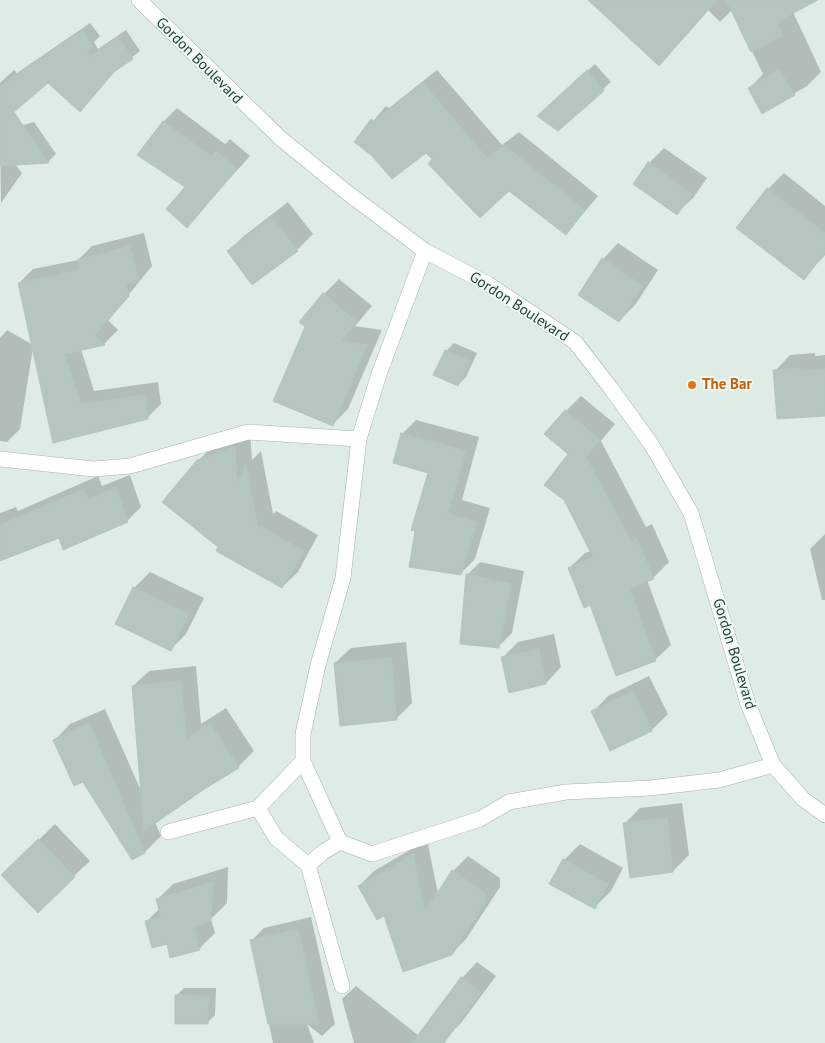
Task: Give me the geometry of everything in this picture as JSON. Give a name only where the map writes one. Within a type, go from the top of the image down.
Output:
[{"type":"street","name":"Gordon Boulevard","points":[[139,0],[279,138],[425,251],[488,284],[574,342],[610,387],[651,444],[692,513],[748,704],[773,765],[803,799],[825,815]]},
{"type":"street","points":[[425,251],[379,374],[359,439],[343,578],[318,664],[303,734],[303,761],[340,842],[372,854],[480,819],[509,802],[566,792],[650,788],[719,780],[773,765]]},
{"type":"street","points":[[0,459],[94,469],[130,466],[248,432],[359,439]]},
{"type":"street","points":[[168,832],[258,808],[303,761]]},
{"type":"street","points":[[258,808],[276,838],[308,865],[342,986]]},
{"type":"street","points":[[308,865],[323,852],[340,842]]},
{"type":"building","points":[[588,0],[717,0],[659,66]]},
{"type":"building","points":[[726,0],[818,0],[777,22],[783,35],[751,52]]},
{"type":"building","points":[[82,30],[93,45],[87,50],[90,56],[118,37],[133,59],[114,72],[80,112],[48,83],[14,112],[49,163],[0,166],[0,86]]},
{"type":"building","points":[[779,69],[795,95],[762,114],[748,88]]},
{"type":"building","points":[[587,70],[604,91],[558,131],[537,116]]},
{"type":"building","points":[[423,83],[487,158],[504,145],[585,210],[566,235],[509,191],[480,218],[428,164],[432,159],[426,153],[392,179],[371,155],[354,142],[371,119],[374,121]]},
{"type":"building","points":[[163,121],[211,156],[216,151],[237,169],[187,228],[166,209],[185,187],[137,155]]},
{"type":"building","points":[[648,162],[692,194],[677,215],[633,184]]},
{"type":"building","points":[[767,188],[825,233],[825,252],[804,280],[736,228]]},
{"type":"building","points":[[272,217],[298,251],[252,285],[227,251]]},
{"type":"building","points":[[130,246],[139,281],[126,284],[129,296],[95,335],[105,345],[65,354],[81,404],[145,395],[148,419],[53,443],[18,283],[79,270],[77,260]]},
{"type":"building","points":[[602,258],[643,286],[619,322],[578,295]]},
{"type":"building","points":[[323,293],[357,322],[341,341],[367,345],[333,426],[273,401],[305,327],[299,322]]},
{"type":"building","points":[[445,350],[470,361],[458,386],[433,375]]},
{"type":"building","points":[[799,368],[800,371],[825,369],[825,416],[777,419],[773,370]]},
{"type":"building","points":[[565,410],[600,440],[586,457],[631,541],[637,538],[654,579],[630,589],[656,661],[616,676],[590,605],[584,608],[568,568],[593,557],[564,500],[544,485],[568,454],[544,434]]},
{"type":"building","points":[[401,433],[466,451],[448,514],[477,522],[461,575],[409,567],[415,531],[411,530],[428,473],[393,463]]},
{"type":"building","points":[[235,446],[237,483],[246,464],[258,529],[260,526],[304,551],[282,588],[216,551],[218,547],[162,502],[197,460]]},
{"type":"building","points":[[116,488],[128,522],[63,550],[59,538],[0,561],[0,525],[84,489],[88,499]]},
{"type":"building","points":[[466,574],[511,584],[499,648],[460,644]]},
{"type":"building","points":[[133,587],[189,614],[171,651],[115,624]]},
{"type":"building","points":[[539,649],[546,684],[509,693],[501,657]]},
{"type":"building","points":[[391,658],[397,720],[340,726],[334,663]]},
{"type":"building","points":[[181,681],[186,739],[210,723],[239,768],[206,788],[144,831],[132,686]]},
{"type":"building","points":[[633,691],[652,731],[610,751],[591,711]]},
{"type":"building","points":[[89,723],[145,853],[132,860],[83,782],[74,786],[53,740]]},
{"type":"building","points":[[667,818],[673,872],[630,878],[623,823]]},
{"type":"building","points":[[38,839],[75,877],[38,913],[1,875]]},
{"type":"building","points":[[413,854],[425,912],[452,870],[485,893],[485,903],[452,955],[403,972],[384,916],[377,920],[358,886]]},
{"type":"building","points":[[563,859],[608,884],[595,909],[549,884]]},
{"type":"building","points":[[213,882],[211,920],[194,927],[200,950],[170,958],[167,944],[152,948],[145,921],[161,917],[156,899]]},
{"type":"building","points":[[298,929],[319,1024],[268,1024],[250,940]]},
{"type":"building","points":[[461,977],[481,992],[444,1043],[412,1043]]},
{"type":"building","points":[[175,995],[209,996],[208,1024],[175,1024]]},
{"type":"place","name":"The Bar","points":[[692,385]]}]
